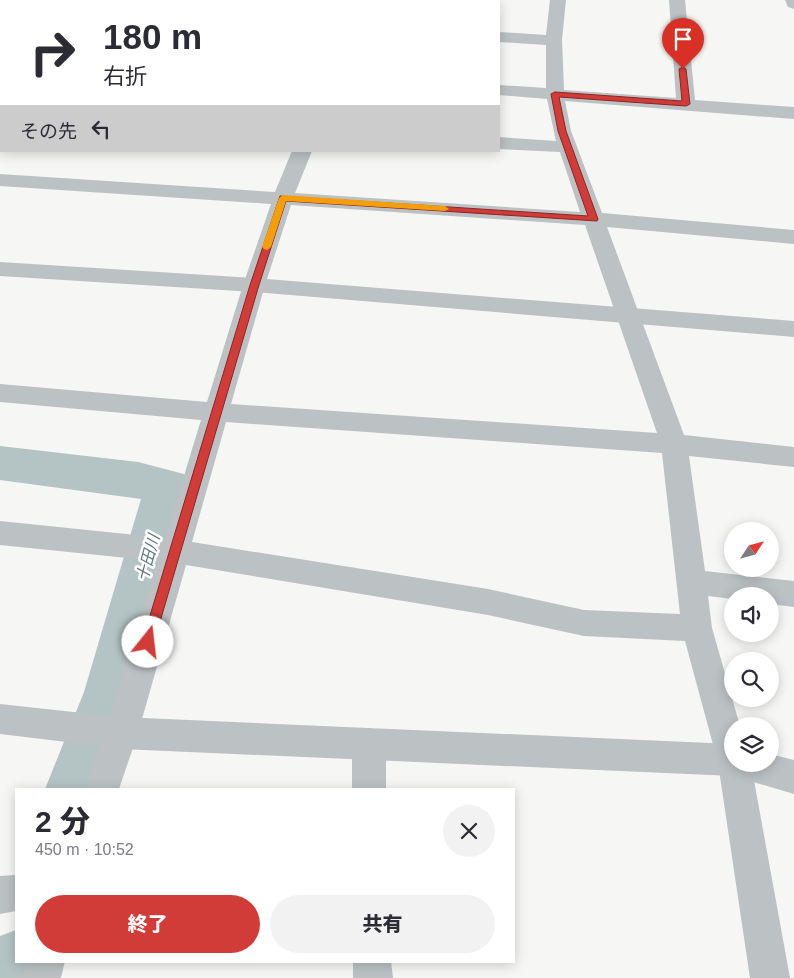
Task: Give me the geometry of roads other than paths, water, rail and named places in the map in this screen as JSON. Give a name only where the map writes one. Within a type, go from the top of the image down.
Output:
[{"type":"street","points":[[558,0],[554,40],[555,94],[562,131],[674,444],[697,628],[724,727]]},
{"type":"street","points":[[677,0],[686,104]]},
{"type":"street","points":[[793,0],[794,4]]},
{"type":"street","points":[[500,37],[554,40]]},
{"type":"street","points":[[500,90],[794,113]]},
{"type":"street","points":[[500,144],[567,147]]},
{"type":"street","points":[[102,788],[121,733],[254,285],[283,198],[302,152]]},
{"type":"street","points":[[0,180],[594,219],[794,237]]},
{"type":"street","points":[[0,269],[254,285],[794,329]]},
{"type":"street","points":[[0,393],[216,412],[674,444],[794,458]]},
{"type":"street","points":[[0,533],[175,550],[488,602],[584,623],[697,628]]},
{"type":"street","points":[[692,582],[794,594]]},
{"type":"street","points":[[0,719],[121,733],[724,760]]},
{"type":"street","points":[[369,788],[370,744]]},
{"type":"street","points":[[735,772],[770,978]]},
{"type":"street","points":[[775,772],[794,777]]},
{"type":"street","points":[[0,895],[15,894]]},
{"type":"street","points":[[41,978],[45,963]]},
{"type":"street","points":[[372,963],[373,978]]},
{"type":"waterway","name":"十田川","points":[[0,463],[138,480],[168,487],[111,692],[74,788]]},
{"type":"waterway","name":"十田川","points":[[15,978],[19,963]]}]
